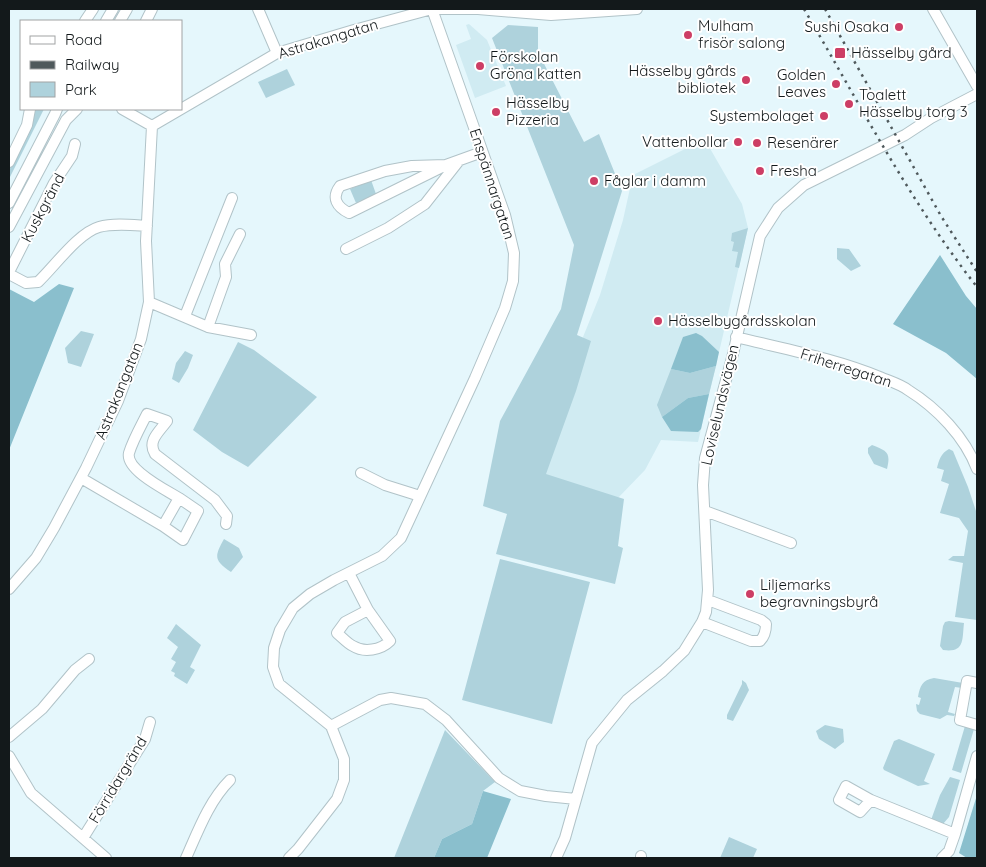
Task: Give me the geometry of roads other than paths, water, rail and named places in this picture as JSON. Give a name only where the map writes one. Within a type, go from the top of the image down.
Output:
[{"type":"street","points":[[107,20],[113,9]]},
{"type":"street","points":[[121,20],[127,9]]},
{"type":"street","points":[[258,9],[277,52]]},
{"type":"street","name":"Astrakangatan","points":[[182,108],[277,52],[432,9],[478,9],[568,15],[637,9]]},
{"type":"street","name":"Enspännargatan","points":[[331,726],[279,684],[273,667],[274,648],[280,630],[293,608],[310,594],[382,556],[401,538],[475,378],[505,308],[514,281],[514,253],[505,215],[432,9]]},
{"type":"street","points":[[933,9],[977,86]]},
{"type":"street","name":"Loviselundsvägen","points":[[556,858],[565,838],[592,743],[627,700],[684,651],[702,622],[708,595],[703,485],[706,458],[760,236],[778,208],[804,185],[905,135],[931,118],[977,94]]},
{"type":"street","points":[[9,162],[27,126],[30,110]]},
{"type":"street","points":[[9,203],[57,110]]},
{"type":"street","points":[[9,227],[66,120],[76,110]]},
{"type":"street","name":"Astrakangatan","points":[[9,589],[36,558],[81,478],[123,387],[141,339],[149,302],[146,226],[152,126],[179,110]]},
{"type":"street","points":[[124,111],[152,126]]},
{"type":"street","name":"Kuskgränd","points":[[76,144],[72,156],[54,183],[9,273],[26,283],[38,282],[53,268],[75,242],[98,227],[110,225],[146,226]]},
{"type":"street","points":[[446,165],[412,166],[386,171],[340,186],[335,192],[336,202],[342,210],[349,213],[446,165],[482,152]]},
{"type":"street","points":[[346,249],[388,228],[426,204],[458,162]]},
{"type":"street","points":[[185,316],[232,198]]},
{"type":"street","points":[[208,327],[226,277],[225,264],[240,234]]},
{"type":"street","points":[[207,262],[225,264]]},
{"type":"street","points":[[149,302],[208,327],[251,335]]},
{"type":"street","name":"Friherregatan","points":[[736,337],[826,359],[867,372],[907,389],[931,406],[958,436],[977,470]]},
{"type":"street","points":[[81,478],[163,526],[183,540],[198,511],[136,470],[129,462],[129,454],[147,414],[167,421],[152,441],[152,448],[155,454],[215,500],[227,516],[226,524]]},
{"type":"street","points":[[361,473],[385,485],[420,496]]},
{"type":"street","points":[[163,526],[179,498]]},
{"type":"street","points":[[705,511],[790,542]]},
{"type":"street","points":[[349,572],[368,610],[390,641],[383,648],[365,650],[354,647],[337,633],[345,622],[368,610]]},
{"type":"street","points":[[702,622],[752,641],[760,641],[766,632],[766,624],[761,620],[708,595]]},
{"type":"street","points":[[9,737],[42,709],[75,670],[89,659]]},
{"type":"street","points":[[977,683],[967,681],[960,720],[977,725]]},
{"type":"street","points":[[289,858],[337,799],[344,780],[344,759],[331,726],[380,700],[391,698],[426,704],[446,720],[499,778],[520,791],[576,799]]},
{"type":"street","name":"Förridargränd","points":[[83,838],[145,739],[150,722]]},
{"type":"street","points":[[9,756],[30,794],[106,858]]},
{"type":"street","points":[[942,858],[949,850],[955,834],[977,756]]},
{"type":"street","points":[[186,858],[220,790],[230,780]]},
{"type":"street","points":[[871,800],[955,834]]},
{"type":"railway","points":[[804,9],[907,185],[952,254],[977,287]]},
{"type":"railway","points":[[825,9],[941,216],[977,272]]},
{"type":"place","name":"Sushi Osaka","points":[[899,27]]},
{"type":"place","name":"Mulham frisör salong","points":[[688,35]]},
{"type":"place","name":"Hässelby gård","points":[[840,53]]},
{"type":"place","name":"Förskolan Gröna katten","points":[[480,66]]},
{"type":"place","name":"Hässelby gårds bibliotek","points":[[746,80]]},
{"type":"place","name":"Golden Leaves","points":[[836,84]]},
{"type":"place","name":"Toalett Hässelby torg 3","points":[[849,104]]},
{"type":"place","name":"Hässelby Pizzeria","points":[[496,112]]},
{"type":"place","name":"Systembolaget","points":[[824,116]]},
{"type":"place","name":"Vattenbollar","points":[[738,142]]},
{"type":"place","name":"Resenärer","points":[[757,143]]},
{"type":"place","name":"Fresha","points":[[760,171]]},
{"type":"place","name":"Fåglar i damm","points":[[594,181]]},
{"type":"place","name":"Hässelbygårdsskolan","points":[[658,321]]},
{"type":"place","name":"Liljemarks begravningsbyrå","points":[[750,594]]}]
